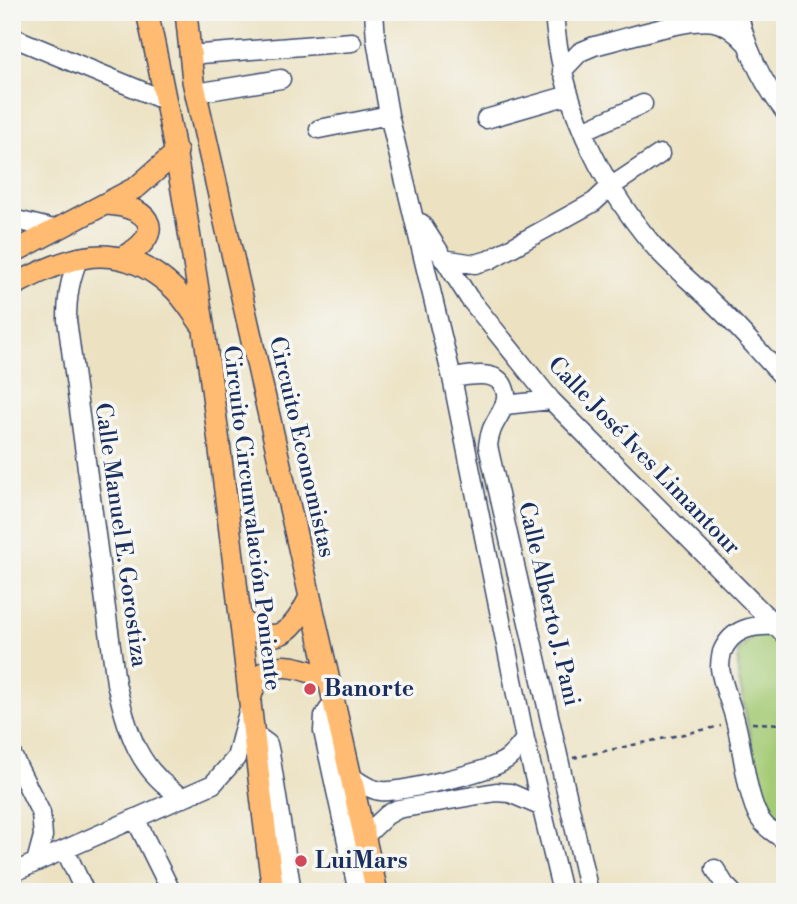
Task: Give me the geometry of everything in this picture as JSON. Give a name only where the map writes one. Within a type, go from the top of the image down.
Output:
[{"type":"main road","name":"Circuito Circunvalación Poniente","points":[[147,12],[177,152],[202,325],[241,619],[249,706],[273,892]]},
{"type":"main road","name":"Circuito Economistas","points":[[186,12],[189,55],[196,93],[377,892]]},
{"type":"main road","points":[[12,253],[137,187],[177,152]]},
{"type":"main road","points":[[107,204],[137,209],[146,216],[149,227],[145,240],[138,249],[121,258]]},
{"type":"main road","points":[[12,286],[44,269],[79,257],[102,255],[121,258],[150,270],[173,287],[202,325]]},
{"type":"main road","points":[[241,619],[258,632],[276,637],[283,635],[302,614],[309,599]]},
{"type":"main road","points":[[249,706],[257,681],[275,668],[289,665],[328,679]]},
{"type":"street","name":"Calle Alberto J. Pani","points":[[374,12],[376,39],[390,116],[452,378],[525,739],[562,892]]},
{"type":"street","points":[[554,12],[556,41],[569,95],[609,188],[655,248],[713,302],[785,379]]},
{"type":"street","points":[[738,12],[746,43]]},
{"type":"street","points":[[562,71],[580,52],[594,46],[686,23],[719,23],[732,29],[746,43],[779,91],[785,112]]},
{"type":"street","points":[[12,37],[166,101]]},
{"type":"street","points":[[189,55],[352,42]]},
{"type":"street","points":[[196,93],[281,79]]},
{"type":"street","points":[[486,119],[569,95]]},
{"type":"street","points":[[583,131],[643,104]]},
{"type":"street","points":[[319,129],[390,116]]},
{"type":"street","points":[[443,259],[475,264],[489,260],[594,202],[609,188],[660,153]]},
{"type":"street","name":"Calle José Ives Limantour","points":[[413,211],[469,298],[551,400],[780,630]]},
{"type":"street","points":[[12,219],[58,230]]},
{"type":"street","name":"Calle Manuel E. Gorostiza","points":[[79,257],[70,280],[67,320],[116,683],[139,754],[151,773],[167,788],[184,798]]},
{"type":"street","points":[[452,378],[492,376],[504,385],[507,394],[505,405],[551,400]]},
{"type":"street","name":"Calle Alberto J. Pani","points":[[505,405],[491,426],[488,446],[589,892]]},
{"type":"street","name":"Calle José Ives Limantour","points":[[780,630],[756,625],[743,629],[730,639],[722,653],[720,669],[736,722],[754,806],[761,821],[785,840]]},
{"type":"street","points":[[333,703],[324,716],[323,732],[358,892]]},
{"type":"street","points":[[12,873],[213,784],[231,765],[242,742],[249,706]]},
{"type":"street","points":[[253,733],[268,744],[292,892]]},
{"type":"street","points":[[352,777],[363,785],[380,791],[398,791],[488,769],[514,754],[525,739]]},
{"type":"street","points":[[12,755],[41,813],[43,836],[36,862]]},
{"type":"street","points":[[366,836],[387,815],[398,809],[471,796],[510,793],[540,806]]},
{"type":"street","points":[[136,820],[170,889]]},
{"type":"street","points":[[65,850],[85,892]]},
{"type":"street","points":[[715,869],[724,885],[732,892]]},
{"type":"path","points":[[578,757],[736,722],[785,724]]},
{"type":"green space","points":[[767,634],[785,648],[785,828],[775,827],[757,811],[752,748],[738,674],[738,652],[752,637]]},
{"type":"place","name":"Banorte","points":[[310,689]]},
{"type":"place","name":"LuiMars","points":[[301,861]]}]
